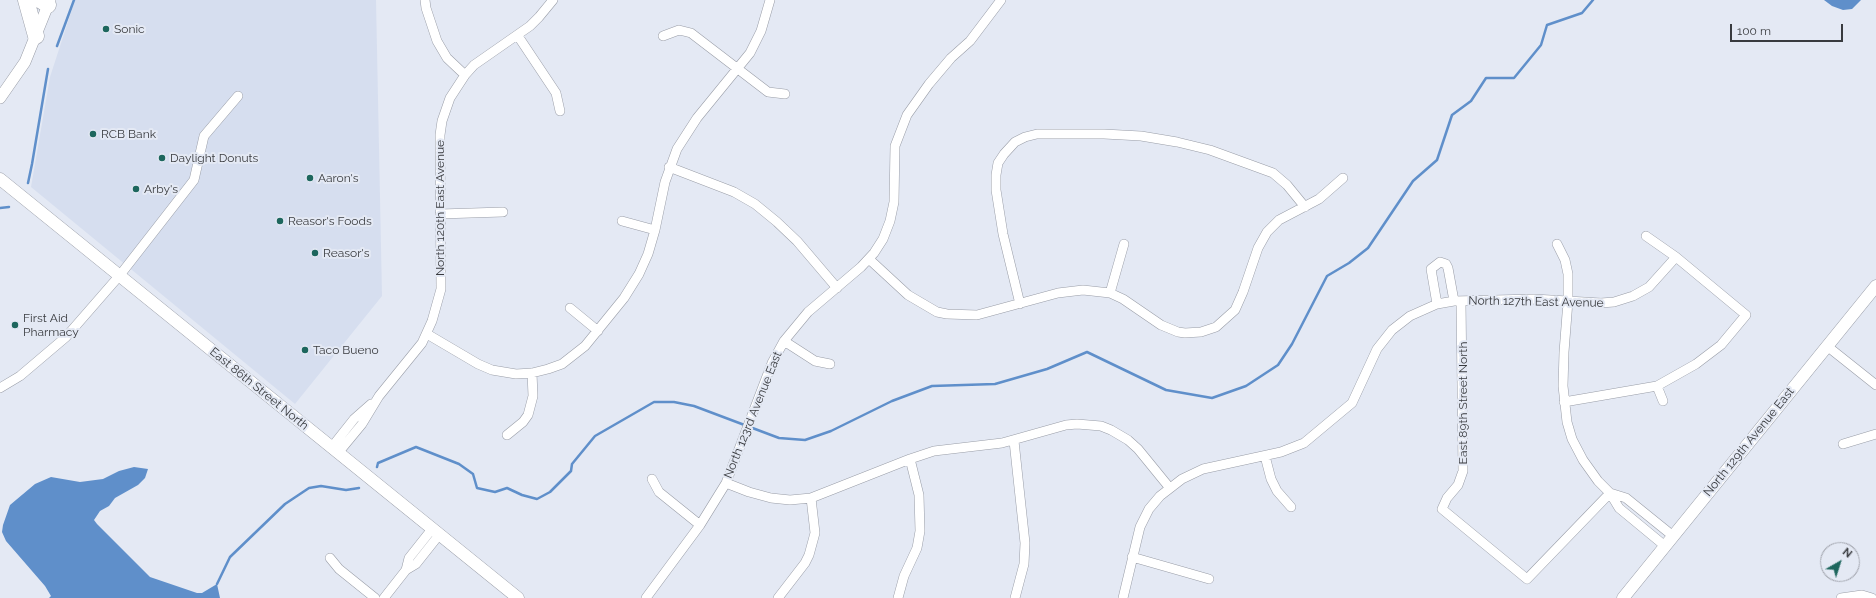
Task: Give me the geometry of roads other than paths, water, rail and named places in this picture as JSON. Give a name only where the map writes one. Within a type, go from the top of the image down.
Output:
[{"type":"highway","points":[[26,0],[36,36]]},
{"type":"main road","name":"East 86th Street North","points":[[0,179],[518,598]]},
{"type":"main road","name":"North 129th Avenue East","points":[[1623,598],[1876,286]]},
{"type":"street","points":[[425,0],[426,8],[438,42],[447,58],[465,75]]},
{"type":"street","name":"North 120th East Avenue","points":[[335,450],[354,419],[379,396],[412,355],[427,334],[432,321],[440,289],[439,150],[442,121],[450,98],[465,75],[482,58],[518,36],[539,18],[552,0]]},
{"type":"street","points":[[427,334],[478,364],[492,370],[516,374],[532,374],[548,369],[568,360],[585,346],[633,285],[648,254],[655,230],[665,182],[676,149],[686,133],[750,52],[761,31],[770,0]]},
{"type":"street","name":"North 123rd Avenue East","points":[[646,598],[700,525],[726,483],[772,363],[784,341],[808,312],[837,288],[868,259],[883,239],[890,221],[894,202],[896,146],[907,115],[929,84],[951,58],[970,41],[1001,0]]},
{"type":"street","points":[[0,98],[25,62],[36,36],[46,2]]},
{"type":"street","points":[[663,36],[679,30],[691,33],[768,92],[785,94]]},
{"type":"street","points":[[518,36],[556,93],[560,112]]},
{"type":"street","points":[[0,388],[17,379],[56,346],[120,275],[194,180],[204,136],[238,96]]},
{"type":"street","points":[[1020,304],[1003,234],[996,190],[998,164],[1004,154],[1015,142],[1025,137],[1037,134],[1104,134],[1141,136],[1177,142],[1210,150],[1273,173],[1287,185],[1305,207]]},
{"type":"street","points":[[670,166],[734,192],[755,204],[797,241],[837,288]]},
{"type":"street","points":[[868,259],[908,295],[937,312],[962,316],[977,315],[1058,293],[1083,290],[1110,293],[1132,304],[1161,325],[1178,332],[1201,332],[1216,327],[1224,322],[1235,310],[1258,248],[1263,239],[1280,220],[1305,207],[1326,193],[1343,178]]},
{"type":"street","points":[[440,214],[503,212]]},
{"type":"street","points":[[622,221],[655,230]]},
{"type":"street","points":[[1564,402],[1657,386],[1696,364],[1720,345],[1746,315],[1676,257],[1646,236]]},
{"type":"street","points":[[1110,293],[1124,244]]},
{"type":"street","points":[[1557,244],[1565,260],[1568,274],[1568,301],[1564,352],[1564,402],[1572,439],[1583,460],[1594,476],[1610,493],[1618,508],[1665,546]]},
{"type":"street","name":"North 127th East Avenue","points":[[1123,598],[1132,557],[1145,516],[1155,502],[1169,487],[1190,474],[1202,469],[1265,456],[1293,448],[1304,443],[1346,409],[1358,392],[1370,360],[1384,339],[1392,330],[1410,316],[1437,304],[1458,301],[1534,299],[1601,303],[1614,302],[1633,296],[1658,279],[1676,257]]},
{"type":"street","points":[[1437,304],[1431,270],[1440,262],[1446,264],[1448,268],[1458,301]]},
{"type":"street","name":"East 89th Street North","points":[[1458,301],[1463,471],[1458,485],[1447,498],[1442,509],[1527,579],[1610,493]]},
{"type":"street","points":[[570,308],[598,331]]},
{"type":"street","points":[[784,341],[815,361],[830,364]]},
{"type":"street","points":[[1827,346],[1876,385]]},
{"type":"street","points":[[507,435],[523,422],[528,415],[533,396],[532,374]]},
{"type":"street","points":[[1657,386],[1663,402]]},
{"type":"street","points":[[726,483],[749,492],[771,498],[790,500],[811,498],[910,458],[934,451],[1014,441],[1066,425],[1089,424],[1111,430],[1128,440],[1138,449],[1169,487]]},
{"type":"street","points":[[1843,444],[1876,434]]},
{"type":"street","points":[[1014,441],[1025,543],[1024,564],[1015,598]]},
{"type":"street","points":[[1265,456],[1271,479],[1277,491],[1291,507]]},
{"type":"street","points":[[898,598],[904,576],[917,548],[920,531],[919,495],[910,458]]},
{"type":"street","points":[[652,478],[659,492],[700,525]]},
{"type":"street","points":[[1610,493],[1626,498],[1673,536]]},
{"type":"street","points":[[778,598],[805,563],[809,555],[815,533],[811,498]]},
{"type":"street","points":[[384,598],[406,570],[410,558],[436,532]]},
{"type":"street","points":[[1132,557],[1209,579]]},
{"type":"street","points":[[330,558],[339,569],[375,598]]},
{"type":"street","points":[[1841,598],[1862,595],[1872,598]]},
{"type":"water","points":[[1824,0],[1861,0],[1852,9],[1843,10],[1832,6]]},
{"type":"water","points":[[134,467],[148,469],[145,478],[138,485],[115,498],[109,506],[100,511],[94,520],[150,577],[197,593],[202,593],[217,584],[220,598],[49,598],[51,596],[45,586],[6,541],[2,532],[10,505],[35,484],[51,477],[80,482],[103,479],[119,471]]},
{"type":"waterway","points":[[57,46],[74,0]]},
{"type":"waterway","points":[[377,467],[378,463],[416,447],[459,464],[473,474],[477,488],[495,492],[507,488],[522,495],[537,499],[550,492],[571,471],[572,464],[595,436],[654,402],[674,402],[694,406],[779,438],[805,440],[831,431],[892,401],[932,386],[995,384],[1047,369],[1087,352],[1166,390],[1212,398],[1246,386],[1278,365],[1292,344],[1327,276],[1349,263],[1368,248],[1413,181],[1437,160],[1452,115],[1471,101],[1486,78],[1514,78],[1541,45],[1547,25],[1582,13],[1593,0]]},
{"type":"waterway","points":[[28,183],[48,69]]},
{"type":"waterway","points":[[0,208],[9,207]]},
{"type":"waterway","points":[[217,584],[230,557],[285,504],[309,488],[321,486],[346,490],[359,488]]},
{"type":"place","name":"Sonic","points":[[106,29]]},
{"type":"place","name":"RCB Bank","points":[[93,134]]},
{"type":"place","name":"Daylight Donuts","points":[[162,158]]},
{"type":"place","name":"Aaron's","points":[[310,178]]},
{"type":"place","name":"Arby's","points":[[136,189]]},
{"type":"place","name":"Reasor's Foods","points":[[280,221]]},
{"type":"place","name":"Reasor's","points":[[315,253]]},
{"type":"place","name":"First Aid Pharmacy","points":[[15,325]]},
{"type":"place","name":"Taco Bueno","points":[[305,350]]}]
